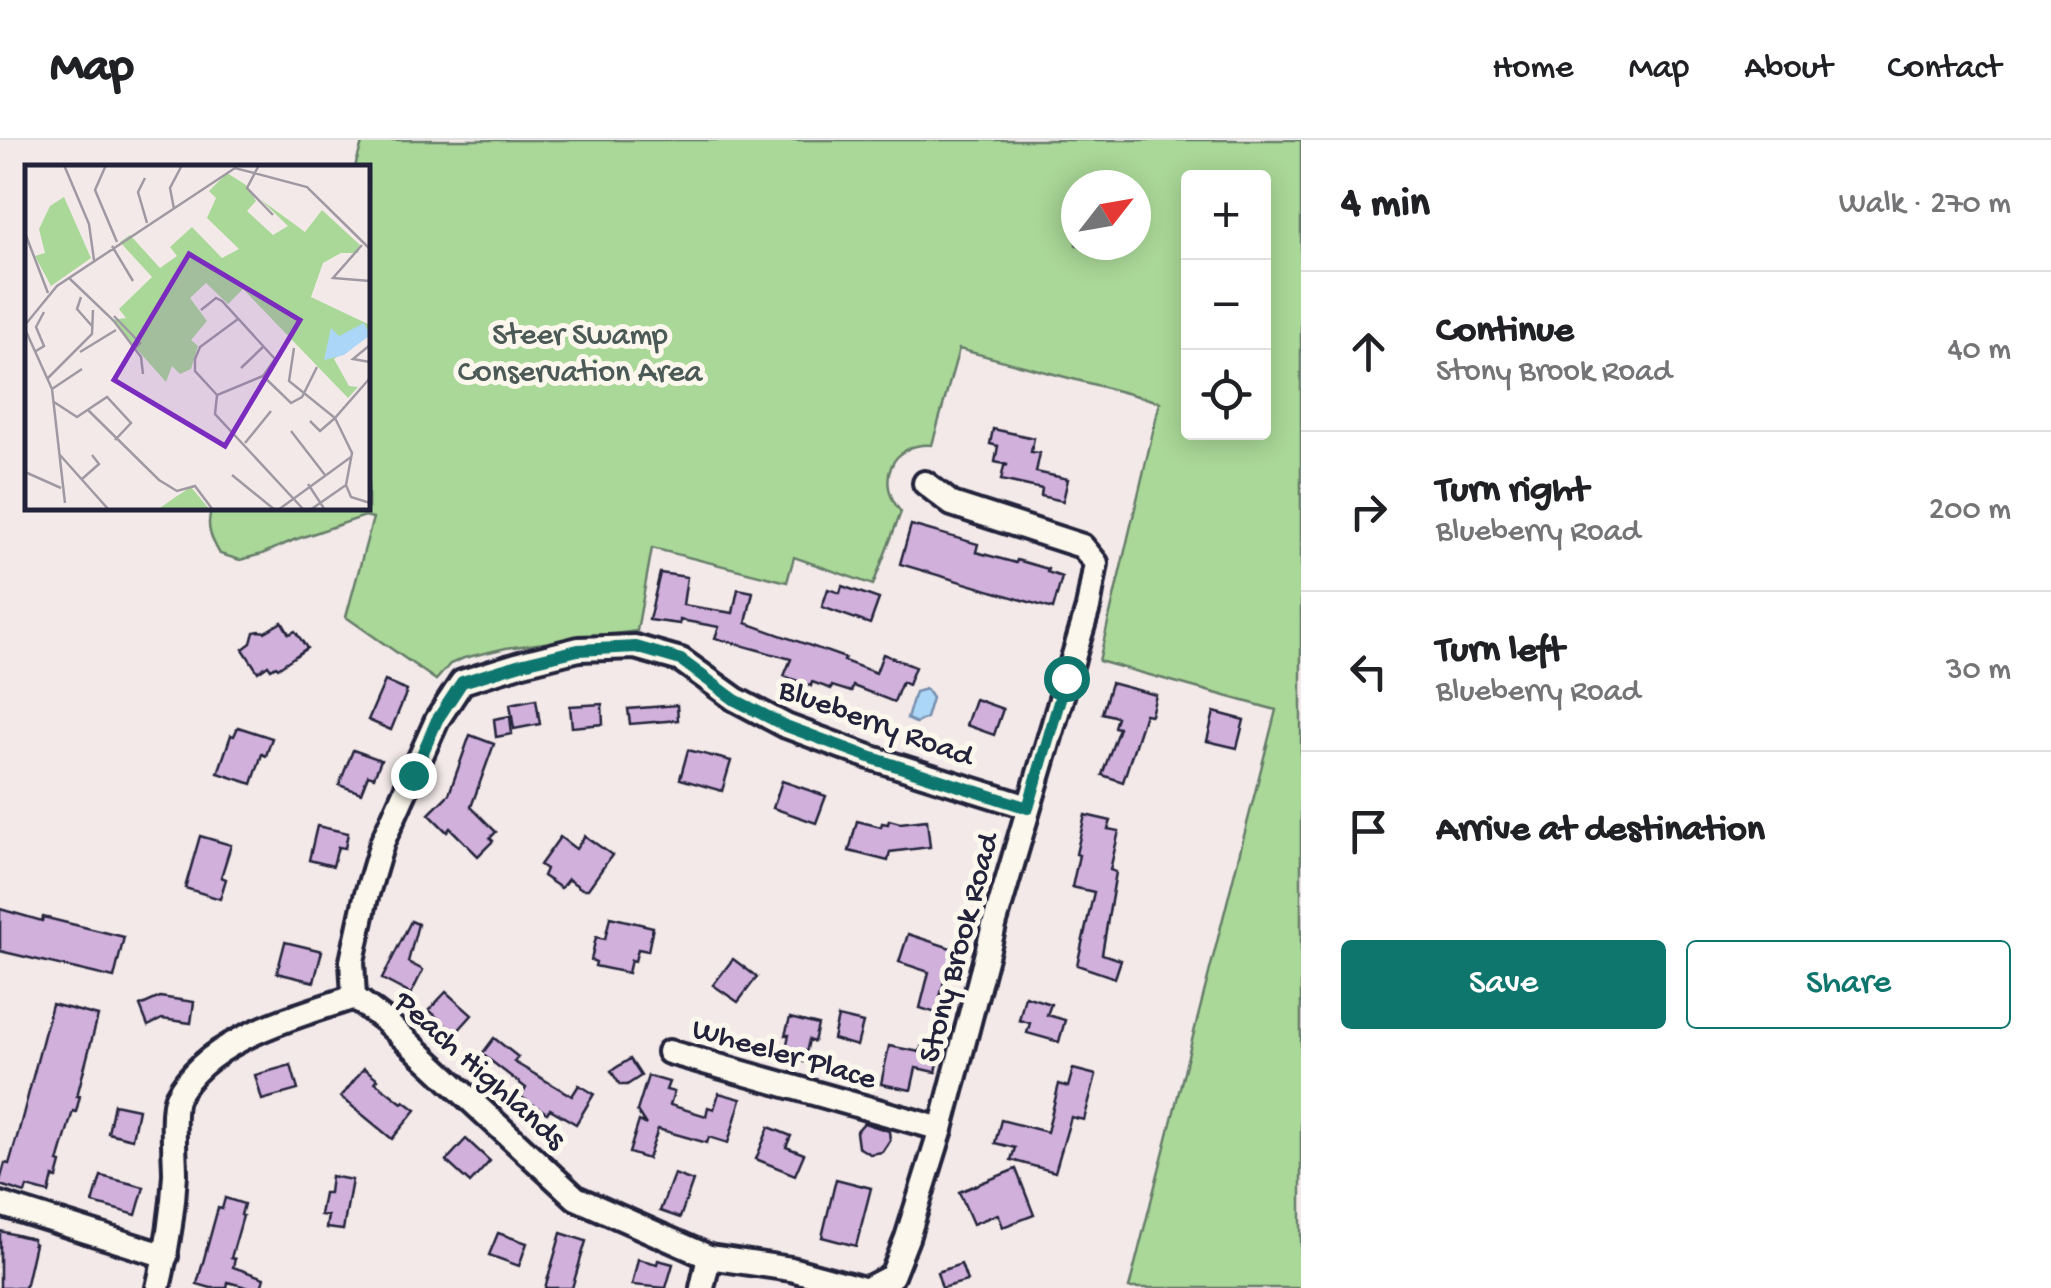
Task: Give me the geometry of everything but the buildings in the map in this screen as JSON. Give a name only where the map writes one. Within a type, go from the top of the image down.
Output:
[{"type":"street","name":"Stony Brook Road","points":[[869,1288],[892,1276],[907,1238],[1088,608],[1096,563],[1082,546],[952,504],[924,483]]},
{"type":"street","name":"Blueberry Road","points":[[354,997],[352,960],[382,843],[437,720],[462,682],[524,663],[578,650],[636,647],[681,660],[735,700],[786,726],[1028,808]]},
{"type":"street","name":"Peach Highlands","points":[[158,1288],[170,1233],[175,1100],[200,1068],[236,1042],[354,997],[383,1019],[576,1198],[709,1257]]},
{"type":"street","name":"Wheeler Place","points":[[668,1052],[940,1129]]},
{"type":"street","points":[[0,1204],[166,1256]]},
{"type":"street","points":[[702,1288],[709,1257],[791,1269],[860,1288]]},
{"type":"green space","name":"Steer Swamp Conservation Area","points":[[363,140],[1301,140],[1301,1288],[1129,1288],[1276,710],[1099,661],[1160,402],[959,349],[932,445],[906,450],[891,466],[889,488],[901,512],[873,585],[794,557],[787,582],[652,548],[637,631],[506,648],[464,658],[450,664],[436,680],[346,617],[373,518],[365,516],[240,560],[220,554],[209,526],[211,510],[370,510],[370,165],[356,165]]},
{"type":"water","points":[[926,689],[932,698],[926,718],[916,723],[907,719],[915,692]]},
{"type":"route","points":[[413,775],[437,720],[462,682],[578,650],[636,647],[681,660],[735,700],[786,726],[1028,808],[1066,678]]}]
